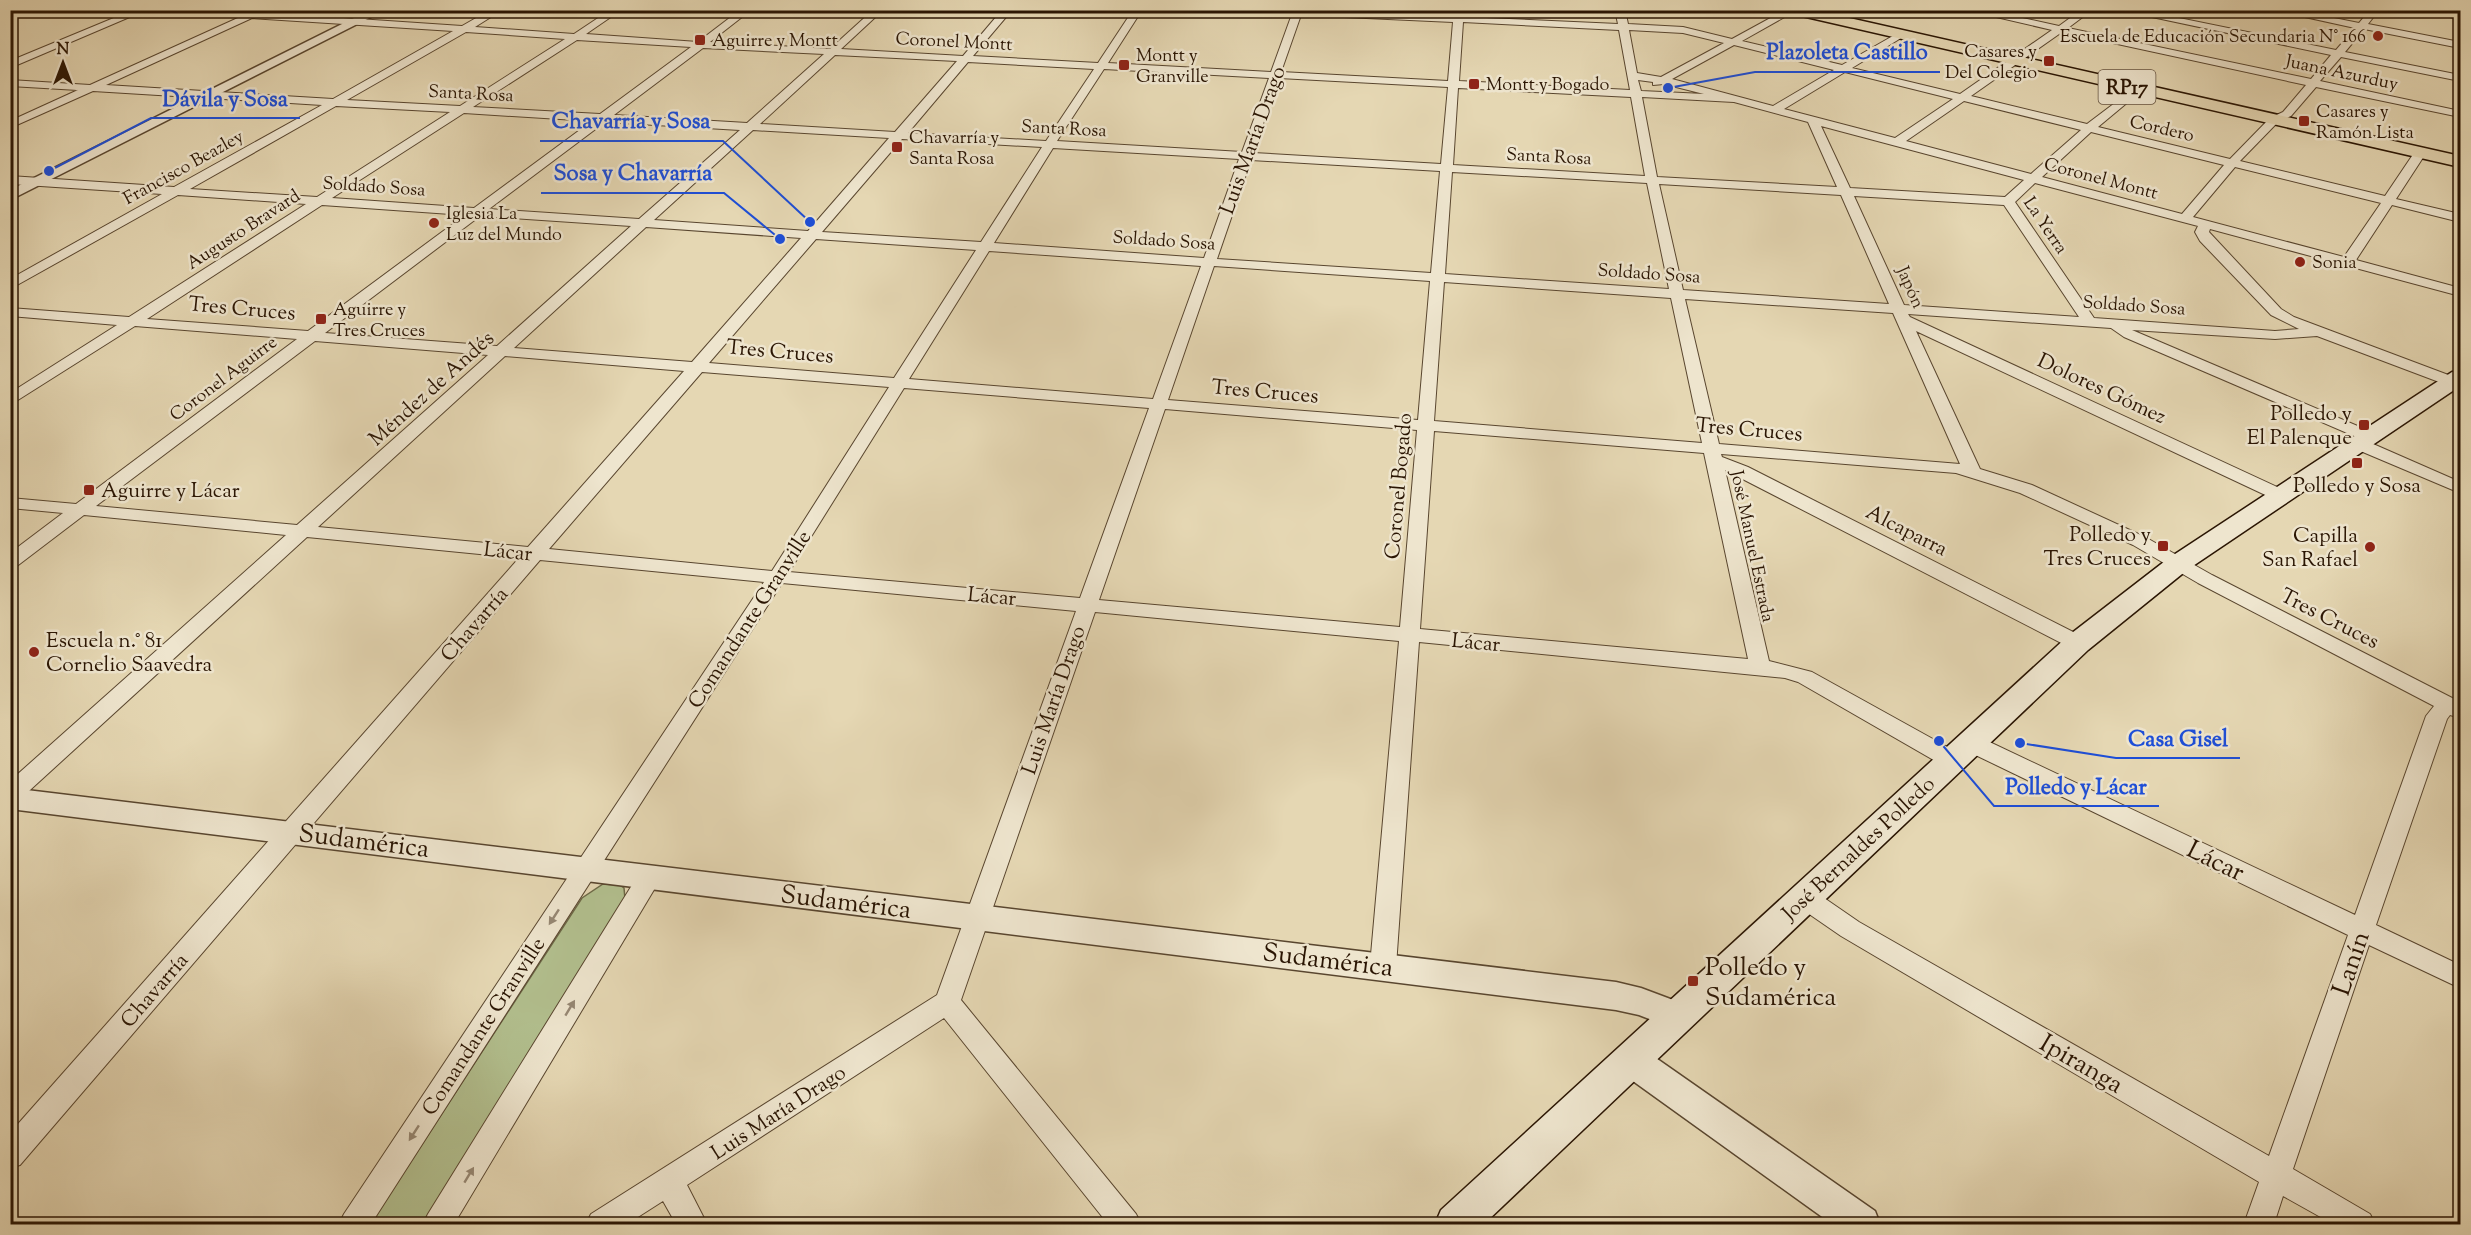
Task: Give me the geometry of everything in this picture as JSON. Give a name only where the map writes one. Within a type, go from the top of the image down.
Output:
[{"type":"main road","name":"RP17","points":[[1793,10],[1898,36],[2460,156]]},
{"type":"main road","name":"RP17","points":[[1813,10],[2136,90],[2279,118],[2460,162]]},
{"type":"main road","name":"José Bernaldes Polledo","points":[[1455,1224],[2078,643],[2178,564],[2457,379]]},
{"type":"street","points":[[10,15],[22,10]]},
{"type":"street","points":[[10,65],[142,10]]},
{"type":"street","name":"Coronel Montt","points":[[175,10],[574,38],[1732,99]]},
{"type":"street","points":[[10,125],[262,10]]},
{"type":"street","points":[[10,196],[380,10]]},
{"type":"street","name":"Francisco Beazley","points":[[10,285],[498,10]]},
{"type":"street","name":"Augusto Bravard","points":[[10,400],[617,10]]},
{"type":"street","name":"Coronel Aguirre","points":[[10,562],[747,10]]},
{"type":"street","name":"Méndez de Andés","points":[[10,796],[879,10]]},
{"type":"street","name":"Chavarría","points":[[10,1155],[1008,10]]},
{"type":"street","name":"Comandante Granville","points":[[354,1224],[777,577],[1049,146],[1138,10]]},
{"type":"street","name":"Cordero","points":[[1284,10],[1459,14],[1683,30],[2460,218]]},
{"type":"street","name":"José Manuel Estrada","points":[[1620,10],[1653,180],[1760,667]]},
{"type":"street","points":[[1636,94],[1793,10]]},
{"type":"street","name":"Juana Azurduy","points":[[1970,10],[2460,114]]},
{"type":"street","points":[[1896,143],[2088,10]]},
{"type":"street","points":[[2123,10],[2460,78]]},
{"type":"street","points":[[2277,10],[2460,45]]},
{"type":"street","points":[[2185,219],[2232,163],[2314,83],[2375,10]]},
{"type":"street","points":[[2429,10],[2460,16]]},
{"type":"street","name":"Luis María Drago","points":[[601,1224],[948,1002],[1086,604],[1298,11]]},
{"type":"street","name":"Coronel Bogado","points":[[1383,966],[1459,14]]},
{"type":"street","points":[[1774,110],[1898,36]]},
{"type":"street","name":"Coronel Montt","points":[[1634,76],[1664,80],[2460,292]]},
{"type":"street","name":"Santa Rosa","points":[[10,83],[2008,201]]},
{"type":"street","name":"La Yerra","points":[[2089,321],[2008,201],[2088,129],[2136,90]]},
{"type":"street","name":"Japón","points":[[1813,120],[1972,471]]},
{"type":"street","points":[[2348,262],[2420,153]]},
{"type":"street","name":"Soldado Sosa","points":[[10,180],[1678,294],[1902,314],[2113,322],[2275,335],[2315,332]]},
{"type":"street","points":[[2206,224],[2202,232],[2205,238],[2276,312],[2315,332],[2457,379]]},
{"type":"street","name":"Tres Cruces","points":[[10,312],[1425,426],[1713,454],[1972,471],[2026,489],[2139,541],[2178,564],[2454,708]]},
{"type":"street","name":"Dolores Gómez","points":[[1902,314],[2282,496]]},
{"type":"street","points":[[2113,322],[2129,334],[2363,440],[2460,488]]},
{"type":"street","name":"Alcaparra","points":[[1713,454],[1752,477],[2078,643]]},
{"type":"street","name":"Lácar","points":[[10,503],[1787,671],[2362,930],[2460,977]]},
{"type":"street","name":"Lanín","points":[[2259,1224],[2437,716],[2454,708]]},
{"type":"street","name":"Sudamérica","points":[[10,796],[1616,996],[1641,1002],[1678,1016]]},
{"type":"street","points":[[438,1224],[650,876]]},
{"type":"street","name":"Ipiranga","points":[[1805,898],[1850,929],[2360,1224]]},
{"type":"street","points":[[948,1002],[1126,1224]]},
{"type":"street","points":[[1631,1060],[1862,1224]]},
{"type":"street","points":[[669,1182],[692,1224]]},
{"type":"green space","points":[[603,884],[620,885],[624,888],[625,899],[426,1224],[370,1224],[582,898]]},
{"type":"place","name":"Escuela de Educación Secundaria N° 166","points":[[2378,36]]},
{"type":"place","name":"Aguirre y Montt","points":[[700,40]]},
{"type":"place","name":"Casares y Del Colegio","points":[[2049,61]]},
{"type":"place","name":"Montt y Granville","points":[[1124,65]]},
{"type":"place","name":"Montt y Bogado","points":[[1474,84]]},
{"type":"place","name":"Plazoleta Castillo","points":[[1668,88]]},
{"type":"place","name":"Casares y Ramón Lista","points":[[2304,121]]},
{"type":"place","name":"Chavarría y Santa Rosa","points":[[897,147]]},
{"type":"place","name":"Dávila y Sosa","points":[[49,171]]},
{"type":"place","name":"Chavarría y Sosa","points":[[810,222]]},
{"type":"place","name":"Iglesia La Luz del Mundo","points":[[434,223]]},
{"type":"place","name":"Sosa y Chavarría","points":[[780,239]]},
{"type":"place","name":"Sonia","points":[[2300,262]]},
{"type":"place","name":"Aguirre y Tres Cruces","points":[[321,319]]},
{"type":"place","name":"Polledo y El Palenque","points":[[2364,425]]},
{"type":"place","name":"Polledo y Sosa","points":[[2357,463]]},
{"type":"place","name":"Aguirre y Lácar","points":[[89,490]]},
{"type":"place","name":"Polledo y Tres Cruces","points":[[2163,546]]},
{"type":"place","name":"Capilla San Rafael","points":[[2370,547]]},
{"type":"place","name":"Escuela n.° 81 Cornelio Saavedra","points":[[34,652]]},
{"type":"place","name":"Polledo y Lácar","points":[[1939,741]]},
{"type":"place","name":"Casa Gisel","points":[[2020,743]]},
{"type":"place","name":"Polledo y Sudamérica","points":[[1693,981]]}]
